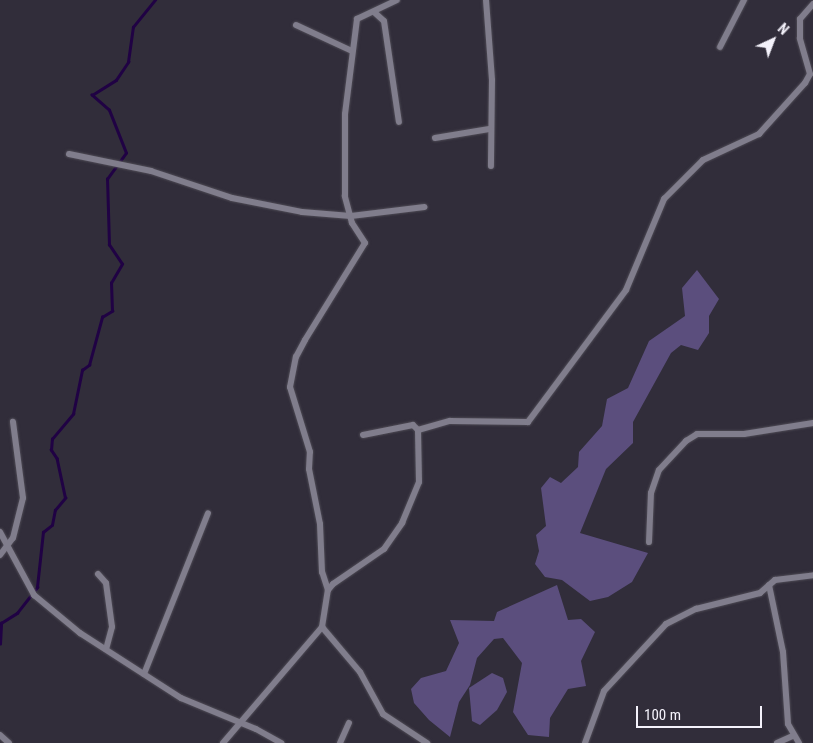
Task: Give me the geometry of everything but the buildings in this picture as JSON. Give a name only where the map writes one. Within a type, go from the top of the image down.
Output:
[{"type":"street","points":[[224,743],[244,724],[322,627],[328,590],[322,572],[320,524],[309,469],[310,452],[290,387],[296,357],[365,243],[350,216],[346,196],[345,114],[352,51],[357,19],[397,0]]},
{"type":"street","points":[[486,0],[492,80],[489,128],[490,166]]},
{"type":"street","points":[[720,47],[744,0]]},
{"type":"street","points":[[418,430],[450,421],[528,422],[626,290],[664,199],[703,160],[759,134],[805,83],[810,74],[800,38],[800,19],[813,4]]},
{"type":"street","points":[[374,12],[384,21],[399,122]]},
{"type":"street","points":[[296,25],[352,51]]},
{"type":"street","points":[[435,138],[489,128]]},
{"type":"street","points":[[69,154],[151,172],[258,204],[350,216],[424,208]]},
{"type":"street","points":[[0,554],[8,547],[23,498],[13,422]]},
{"type":"street","points":[[649,542],[651,493],[659,470],[686,441],[697,434],[744,434],[813,423]]},
{"type":"street","points":[[328,590],[346,573],[384,549],[402,523],[419,482],[418,430],[413,425],[363,435]]},
{"type":"street","points":[[144,674],[208,512]]},
{"type":"street","points":[[0,532],[34,595],[106,649],[181,698],[244,724],[281,743]]},
{"type":"street","points":[[98,574],[106,583],[112,627],[106,649]]},
{"type":"street","points":[[586,743],[604,691],[666,624],[696,609],[760,593],[775,580],[813,575]]},
{"type":"street","points":[[769,585],[784,652],[788,724],[793,736],[799,743]]},
{"type":"street","points":[[322,627],[360,672],[383,714],[426,743]]},
{"type":"street","points":[[340,743],[349,723]]},
{"type":"street","points":[[0,735],[9,743]]},
{"type":"street","points":[[777,743],[793,736]]},
{"type":"shaded area","points":[[697,270],[719,299],[709,316],[709,333],[698,350],[681,345],[671,353],[633,422],[633,443],[606,469],[580,533],[648,553],[632,582],[608,597],[590,601],[562,580],[545,577],[535,564],[539,551],[536,535],[546,526],[541,488],[550,477],[561,483],[578,467],[579,452],[602,426],[607,399],[628,388],[649,341],[685,316],[682,288]]},
{"type":"shaded area","points":[[557,585],[568,620],[581,619],[595,632],[581,661],[586,686],[568,689],[550,718],[549,737],[528,735],[513,712],[522,663],[503,638],[494,639],[477,658],[470,685],[459,702],[450,737],[429,720],[414,703],[411,689],[421,678],[446,671],[459,643],[450,620],[494,621],[497,612]]},
{"type":"shaded area","points":[[492,673],[503,678],[507,692],[497,710],[480,725],[472,721],[469,688]]},
{"type":"waterway","points":[[0,644],[1,623],[17,613],[37,587],[43,532],[52,525],[55,510],[65,498],[57,459],[51,450],[52,439],[73,414],[82,370],[89,365],[102,317],[112,311],[111,283],[122,264],[109,245],[107,179],[126,153],[109,110],[92,95],[116,80],[128,62],[133,27],[155,0]]}]
